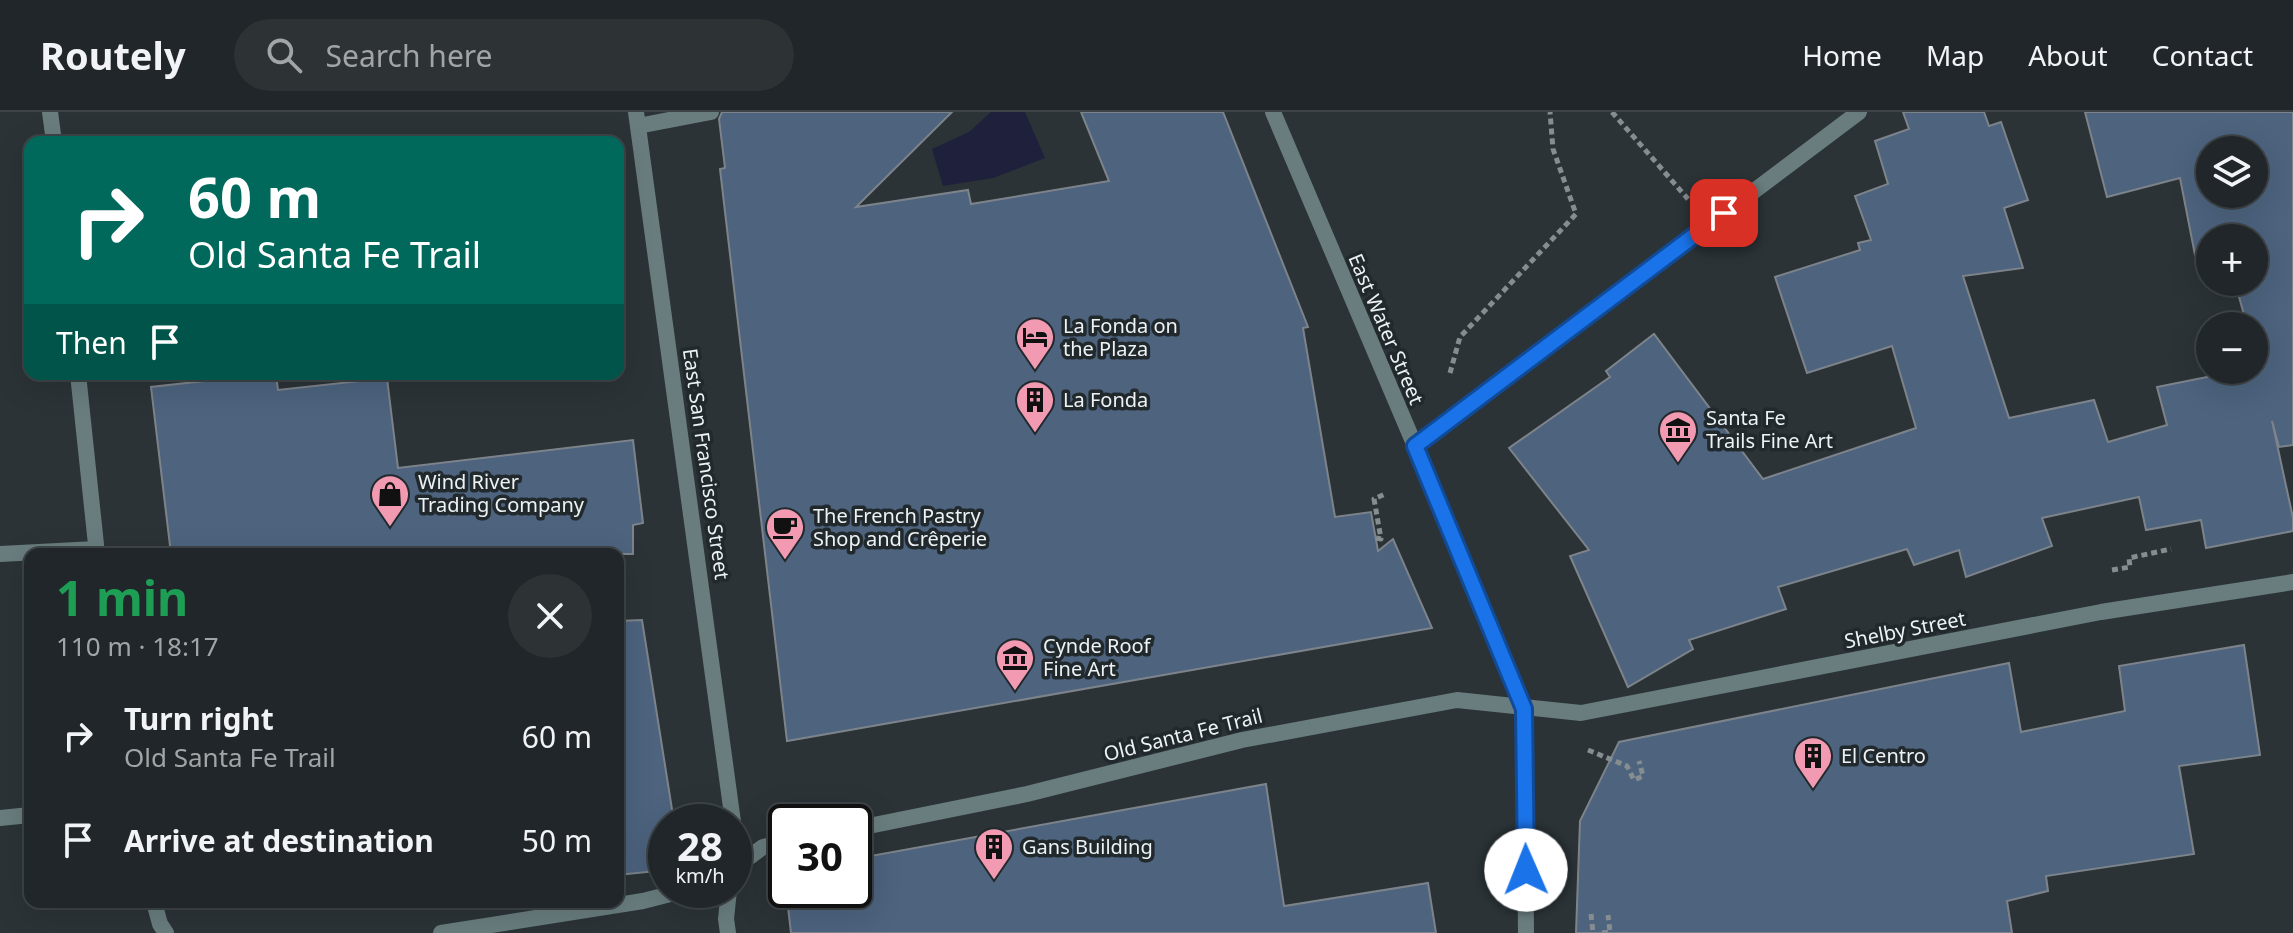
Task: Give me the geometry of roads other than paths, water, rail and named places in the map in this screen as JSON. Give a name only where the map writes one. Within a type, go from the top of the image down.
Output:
[{"type":"street","points":[[50,112],[53,136]]},
{"type":"street","points":[[637,119],[711,112]]},
{"type":"street","name":"East Water Street","points":[[1273,112],[1524,709],[1526,933]]},
{"type":"street","points":[[1415,446],[1859,112]]},
{"type":"street","name":"East San Francisco Street","points":[[637,119],[731,804]]},
{"type":"street","points":[[79,380],[97,548]]},
{"type":"street","points":[[0,554],[24,553]]},
{"type":"street","name":"Shelby Street","points":[[1524,709],[1581,713],[2101,612],[2293,582]]},
{"type":"street","name":"Old Santa Fe Trail","points":[[872,825],[1027,794],[1242,740],[1457,700],[1524,709]]},
{"type":"street","points":[[0,818],[24,816]]},
{"type":"street","points":[[624,904],[648,900]]},
{"type":"street","points":[[156,908],[166,933]]},
{"type":"street","points":[[441,933],[599,908]]},
{"type":"street","points":[[728,933],[729,908]]},
{"type":"water","points":[[991,112],[1025,112],[1045,158],[993,178],[943,186],[932,149],[969,132]]},
{"type":"place","name":"La Fonda on the Plaza","points":[[1035,371]]},
{"type":"place","name":"La Fonda","points":[[1035,434]]},
{"type":"place","name":"Santa Fe Trails Fine Art","points":[[1678,464]]},
{"type":"place","name":"Wind River Trading Company","points":[[390,528]]},
{"type":"place","name":"The French Pastry Shop and Crêperie","points":[[785,561]]},
{"type":"place","name":"Cynde Roof Fine Art","points":[[1015,692]]},
{"type":"place","name":"El Centro","points":[[1813,790]]},
{"type":"place","name":"Gans Building","points":[[994,881]]}]
